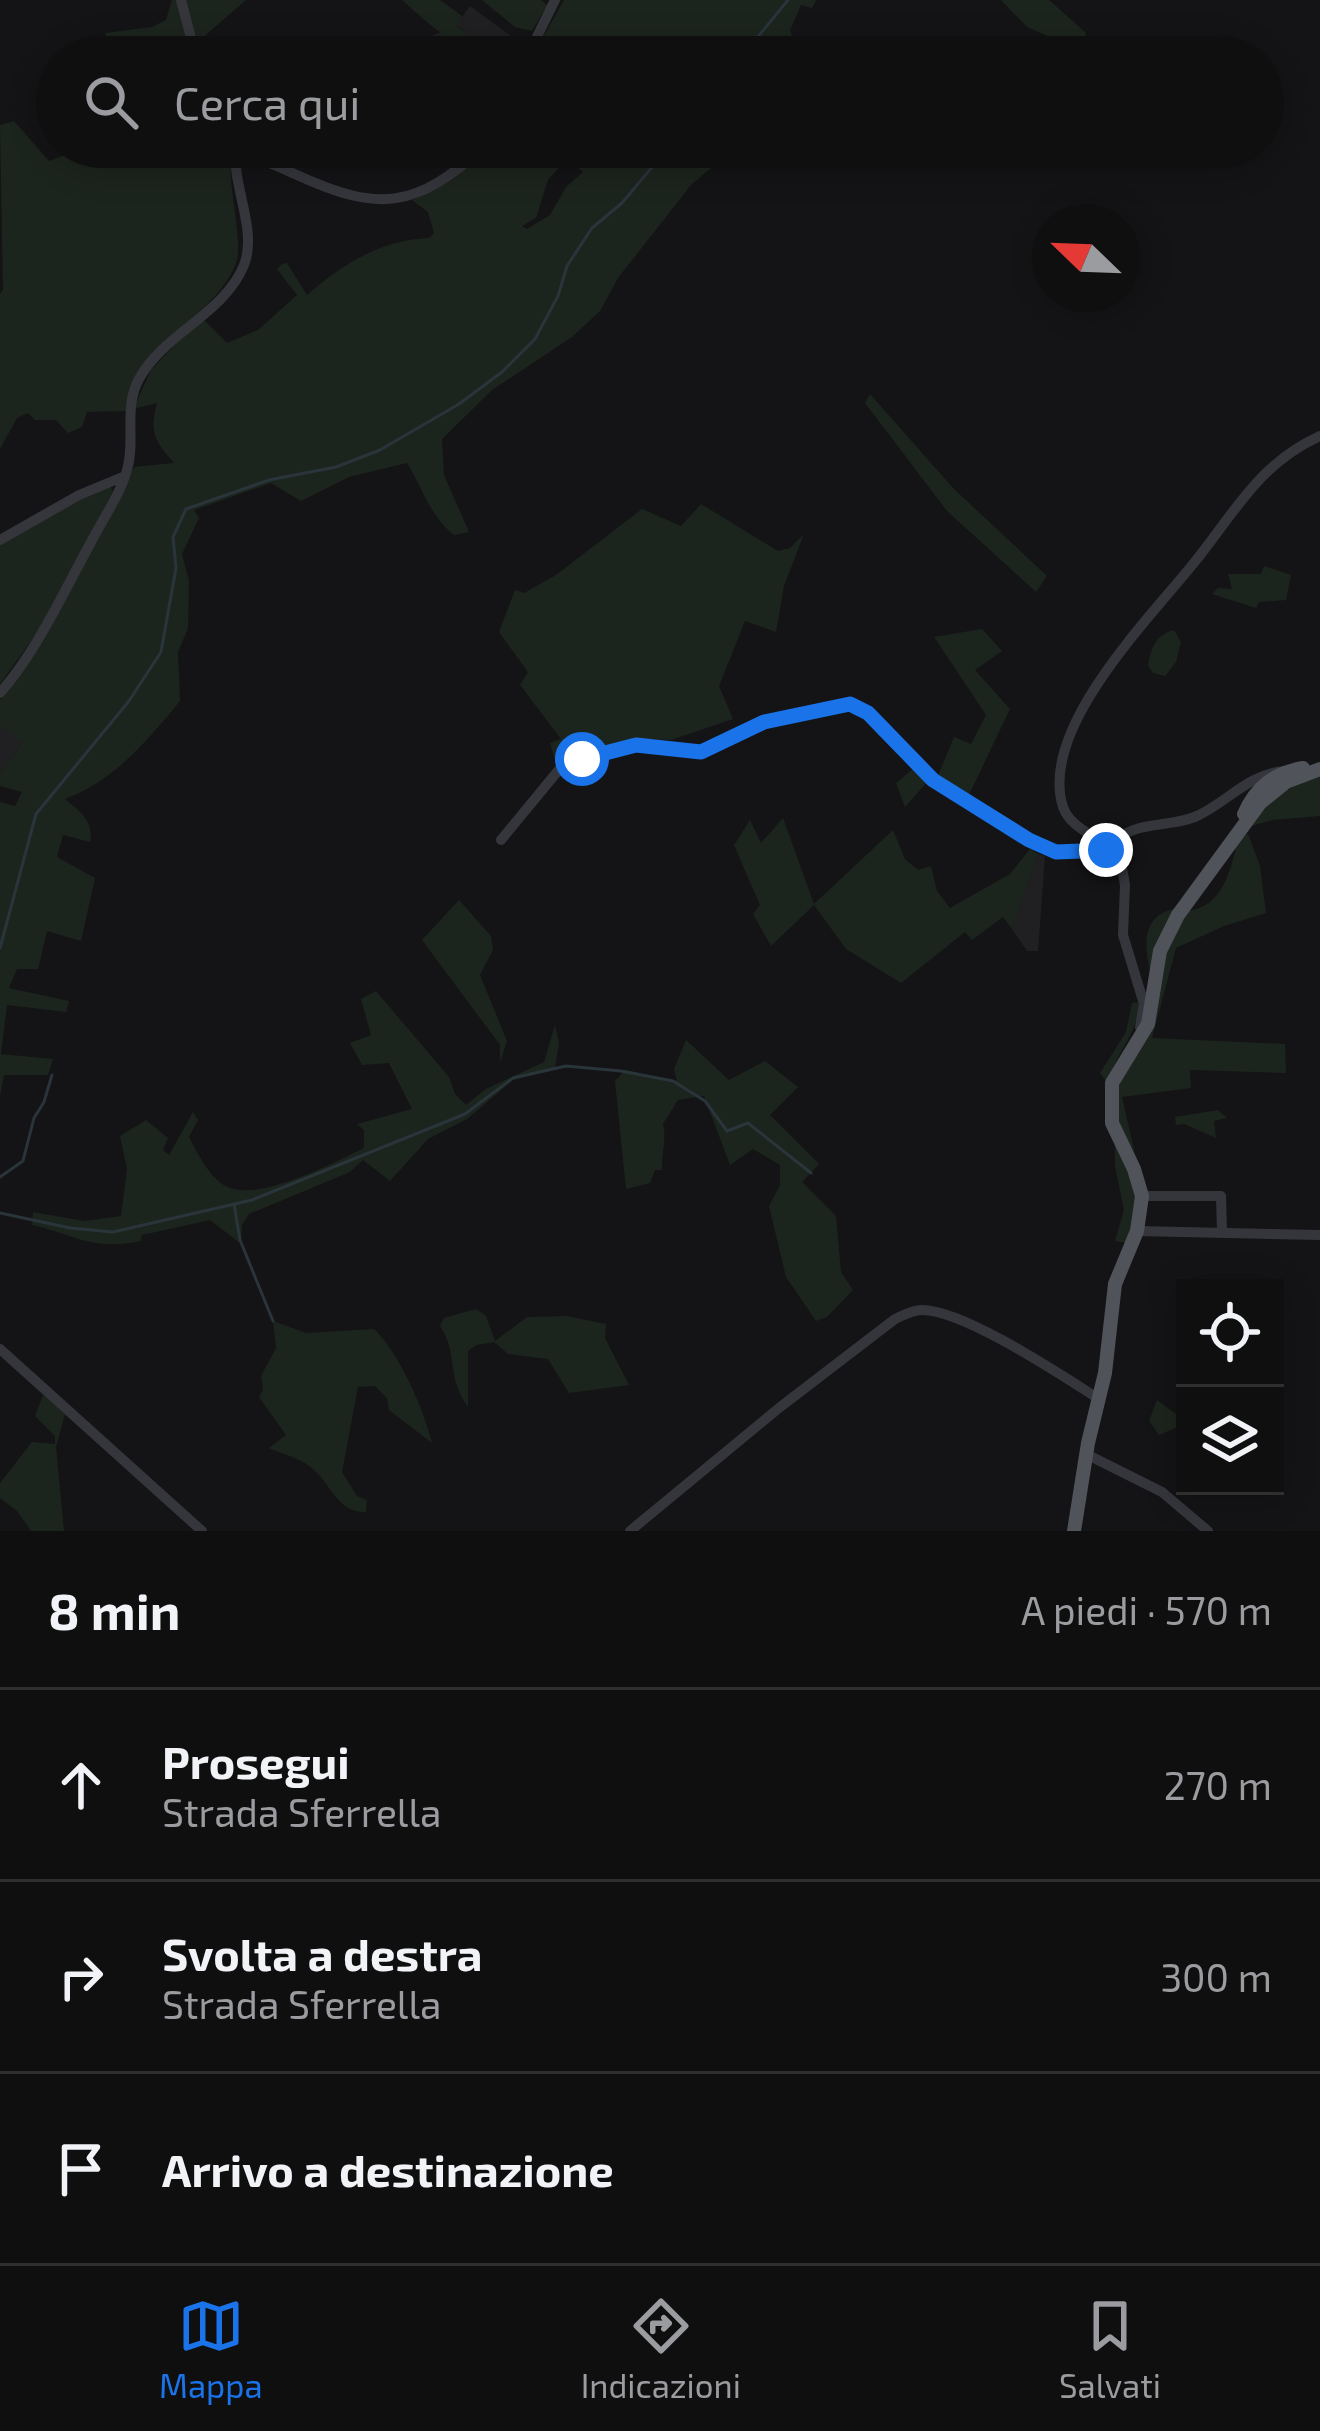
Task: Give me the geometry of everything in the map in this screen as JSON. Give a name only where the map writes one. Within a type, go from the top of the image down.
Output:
[{"type":"main road","points":[[1244,822],[1251,783],[1320,767]]},
{"type":"main road","points":[[1074,1531],[1115,1283],[1137,1231],[1142,1196],[1135,1169],[1112,1124],[1109,1096],[1148,1024],[1160,951],[1171,925],[1244,822],[1287,776]]},
{"type":"street","points":[[181,0],[190,36]]},
{"type":"street","points":[[537,36],[555,0]]},
{"type":"street","points":[[0,693],[32,652],[125,476],[131,401],[139,378],[226,291],[244,265],[248,242],[236,168]]},
{"type":"street","points":[[281,168],[342,194],[391,200],[448,179],[460,168]]},
{"type":"street","points":[[1115,1078],[1116,1067],[1142,1024],[1144,1004],[1122,918],[1124,873],[1115,848],[1066,814],[1062,801],[1066,753],[1096,682],[1247,490],[1291,450],[1320,436]]},
{"type":"street","points":[[0,540],[79,495],[125,476]]},
{"type":"street","points":[[500,839],[562,766],[636,745],[701,752],[764,722],[850,704],[868,713],[933,780],[1029,840],[1048,850],[1072,854],[1115,848]]},
{"type":"street","points":[[1115,848],[1122,834],[1195,817],[1251,783]]},
{"type":"street","points":[[1142,1196],[1221,1196],[1222,1232]]},
{"type":"street","points":[[1137,1231],[1320,1235]]},
{"type":"street","points":[[630,1531],[778,1408],[895,1319],[912,1312],[924,1310],[952,1318],[1099,1399]]},
{"type":"street","points":[[0,1348],[202,1531]]},
{"type":"street","points":[[1086,1460],[1162,1492],[1208,1531]]},
{"type":"shaded area","points":[[172,0],[246,0],[204,36],[105,33],[152,27],[166,20]]},
{"type":"shaded area","points":[[402,0],[440,0],[462,16],[457,26],[471,36],[445,36]]},
{"type":"shaded area","points":[[482,0],[541,0],[547,5],[532,31],[515,27]]},
{"type":"shaded area","points":[[564,0],[816,0],[812,8],[801,5],[792,36],[544,36]]},
{"type":"shaded area","points":[[1001,0],[1049,0],[1086,36],[1048,36],[1027,27]]},
{"type":"shaded area","points":[[470,6],[511,36],[471,36],[456,25]]},
{"type":"shaded area","points":[[14,121],[36,146],[36,168],[231,168],[238,255],[223,286],[142,367],[126,411],[87,412],[82,427],[68,433],[56,420],[35,420],[28,413],[17,418],[0,449],[3,290],[0,125]]},
{"type":"shaded area","points":[[462,168],[558,168],[548,180],[536,218],[522,226],[527,229],[550,215],[566,187],[583,172],[579,168],[711,168],[691,185],[618,278],[600,311],[572,337],[492,390],[442,439],[444,475],[469,532],[454,535],[446,528],[407,463],[349,477],[301,501],[271,483],[194,510],[199,518],[182,554],[189,581],[188,628],[178,652],[180,701],[115,770],[65,799],[85,817],[91,834],[90,842],[63,835],[57,857],[95,878],[81,941],[47,931],[38,969],[17,969],[9,988],[69,1001],[66,1012],[7,1005],[1,1054],[53,1059],[48,1075],[4,1075],[0,1096],[0,802],[15,806],[22,792],[0,786],[0,774],[23,742],[0,726],[0,700],[44,640],[134,467],[174,463],[155,436],[157,403],[133,409],[151,370],[201,317],[227,343],[258,330],[297,295],[277,269],[282,264],[287,263],[307,295],[363,256],[395,243],[429,238],[434,233],[428,212],[412,200]]},
{"type":"shaded area","points":[[870,394],[953,488],[1047,576],[1036,592],[947,511],[865,403]]},
{"type":"shaded area","points":[[109,484],[113,491],[46,620],[0,684],[0,542]]},
{"type":"shaded area","points":[[701,504],[778,551],[790,548],[804,534],[784,586],[776,632],[745,621],[719,686],[733,719],[671,740],[652,739],[556,764],[550,743],[561,739],[520,685],[528,672],[499,632],[515,590],[524,593],[556,575],[642,509],[681,526]]},
{"type":"shaded area","points":[[1264,566],[1291,575],[1286,600],[1259,602],[1256,608],[1212,594],[1218,588],[1232,589],[1228,574],[1261,574]]},
{"type":"shaded area","points":[[982,629],[1002,651],[975,670],[1010,709],[968,797],[937,778],[954,737],[971,744],[986,715],[934,637]]},
{"type":"shaded area","points":[[1174,630],[1181,642],[1176,662],[1165,676],[1153,673],[1148,666],[1153,648],[1162,635]]},
{"type":"shaded area","points":[[0,726],[24,741],[0,774]]},
{"type":"shaded area","points":[[914,768],[929,780],[905,807],[896,783]]},
{"type":"shaded area","points":[[1320,773],[1320,816],[1272,820],[1245,828],[1272,798]]},
{"type":"shaded area","points":[[783,818],[814,904],[893,830],[905,859],[918,870],[931,866],[937,891],[950,908],[1010,874],[1030,849],[1038,854],[1012,929],[1003,917],[972,940],[965,932],[901,983],[846,949],[814,905],[771,946],[753,914],[760,905],[734,845],[750,820],[761,843]]},
{"type":"shaded area","points":[[1248,834],[1260,866],[1266,913],[1176,948],[1152,1038],[1285,1044],[1286,1073],[1190,1070],[1191,1088],[1122,1097],[1145,1198],[1127,1243],[1115,1241],[1124,1210],[1115,1166],[1114,1095],[1164,954],[1186,911],[1209,903],[1217,894],[1229,873],[1239,836]]},
{"type":"shaded area","points":[[1038,854],[1045,856],[1038,951],[1027,951],[1012,929]]},
{"type":"shaded area","points":[[459,900],[491,936],[493,950],[480,975],[507,1041],[500,1062],[500,1045],[422,940]]},
{"type":"shaded area","points":[[1178,908],[1151,976],[1146,943],[1151,924]]},
{"type":"shaded area","points":[[376,991],[449,1077],[455,1094],[466,1105],[486,1089],[544,1062],[555,1025],[559,1043],[555,1069],[513,1080],[467,1119],[428,1139],[390,1181],[363,1160],[350,1172],[249,1214],[242,1225],[241,1244],[210,1220],[142,1235],[141,1241],[109,1244],[32,1225],[33,1212],[84,1221],[121,1216],[127,1169],[120,1136],[146,1120],[168,1138],[163,1150],[169,1155],[193,1112],[198,1120],[189,1137],[206,1166],[223,1184],[244,1190],[298,1178],[364,1148],[364,1130],[357,1124],[412,1109],[389,1063],[362,1065],[350,1043],[371,1035],[361,999]]},
{"type":"shaded area","points":[[1140,1002],[1108,1084],[1100,1073],[1126,1032],[1132,1003]]},
{"type":"shaded area","points":[[686,1040],[729,1080],[765,1061],[798,1087],[770,1115],[819,1164],[802,1182],[836,1216],[841,1272],[853,1290],[827,1317],[816,1321],[786,1277],[769,1206],[780,1185],[780,1165],[753,1149],[730,1165],[704,1096],[678,1100],[663,1124],[662,1170],[655,1170],[650,1183],[626,1189],[615,1081],[625,1070],[677,1081],[674,1069]]},
{"type":"shaded area","points":[[1218,1110],[1227,1118],[1214,1121],[1216,1138],[1176,1125],[1175,1117]]},
{"type":"shaded area","points":[[476,1309],[486,1316],[495,1341],[527,1317],[567,1316],[606,1324],[605,1338],[629,1385],[569,1393],[548,1359],[508,1354],[494,1342],[468,1351],[468,1407],[440,1326],[444,1318]]},
{"type":"shaded area","points":[[273,1321],[306,1333],[374,1329],[409,1382],[432,1443],[389,1410],[387,1398],[375,1386],[358,1387],[342,1472],[357,1496],[367,1500],[366,1512],[342,1503],[309,1466],[269,1448],[286,1435],[259,1397],[261,1376],[276,1348]]},
{"type":"shaded area","points":[[43,1395],[65,1414],[56,1447],[64,1531],[31,1531],[0,1498],[0,1483],[32,1442],[55,1444],[55,1436],[35,1416]]},
{"type":"shaded area","points":[[1157,1400],[1176,1414],[1176,1428],[1159,1435],[1149,1421]]},
{"type":"waterway","points":[[759,36],[788,0]]},
{"type":"waterway","points":[[0,948],[36,814],[129,701],[161,652],[176,568],[173,537],[186,509],[269,480],[336,467],[380,450],[459,404],[502,372],[535,339],[558,296],[567,266],[592,228],[622,203],[651,168]]},
{"type":"waterway","points":[[0,1213],[113,1232],[252,1200],[465,1114],[513,1078],[566,1066],[673,1081],[705,1101],[727,1131],[748,1123],[811,1173]]},
{"type":"waterway","points":[[0,1177],[23,1161],[52,1075]]},
{"type":"waterway","points":[[234,1204],[240,1240],[273,1321]]},
{"type":"route","points":[[582,759],[636,745],[701,752],[722,746],[764,722],[850,704],[868,713],[933,780],[1029,840],[1056,852],[1106,850]]}]
